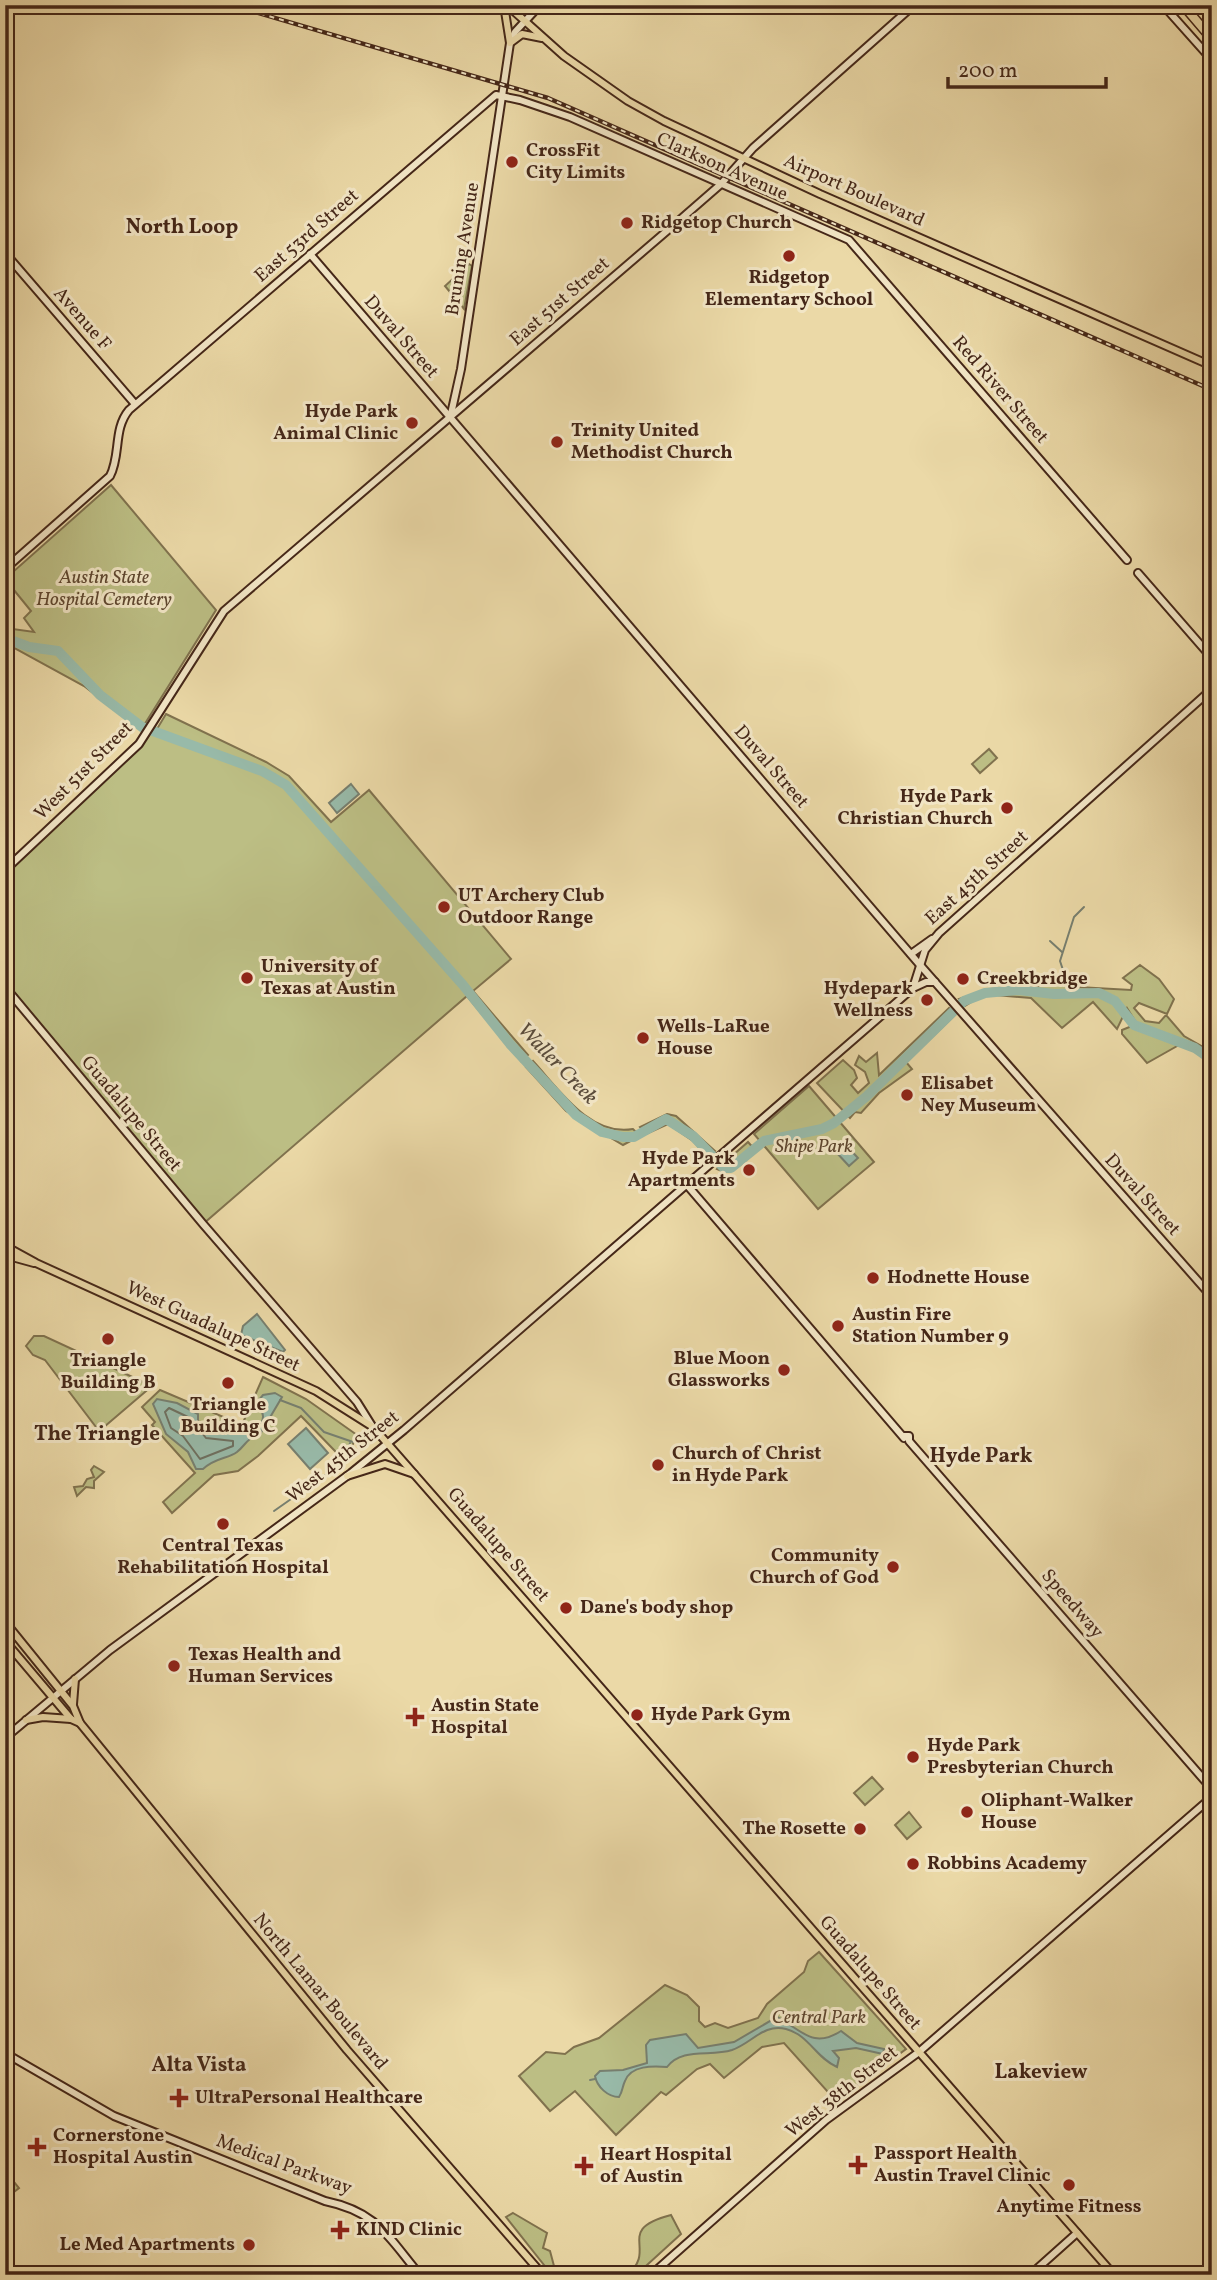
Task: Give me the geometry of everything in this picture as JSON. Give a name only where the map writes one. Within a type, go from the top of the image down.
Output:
[{"type":"highway","points":[[1182,5],[1212,39]]},
{"type":"highway","points":[[1202,5],[1212,16]]},
{"type":"main road","name":"Airport Boulevard","points":[[506,5],[544,39],[628,102],[743,158],[1212,366]]},
{"type":"main road","points":[[506,5],[510,43],[523,34],[544,39]]},
{"type":"main road","name":"West Guadalupe Street","points":[[5,1245],[36,1264],[316,1391],[373,1427]]},
{"type":"main road","name":"West Guadalupe Street","points":[[5,1255],[36,1264]]},
{"type":"main road","name":"Guadalupe Street","points":[[373,1427],[1114,2275]]},
{"type":"main road","points":[[347,1476],[387,1464],[418,1476]]},
{"type":"main road","name":"North Lamar Boulevard","points":[[5,1622],[73,1706],[80,1723],[318,2016],[543,2275]]},
{"type":"main road","name":"North Lamar Boulevard","points":[[5,1641],[71,1719],[80,1723]]},
{"type":"main road","points":[[73,1706],[75,1679]]},
{"type":"main road","points":[[26,1720],[71,1719]]},
{"type":"street","points":[[510,43],[540,5]]},
{"type":"street","name":"East 51st Street","points":[[220,616],[721,184],[743,158],[914,5]]},
{"type":"street","points":[[1163,5],[1212,60]]},
{"type":"street","name":"Bruning Avenue","points":[[450,418],[461,369],[510,43]]},
{"type":"street","name":"East 53rd Street","points":[[135,404],[495,96],[502,96]]},
{"type":"street","name":"Clarkson Avenue","points":[[502,96],[570,117],[849,240]]},
{"type":"street","name":"Red River Street","points":[[849,240],[1127,560]]},
{"type":"street","name":"Avenue F","points":[[5,253],[135,404]]},
{"type":"street","name":"Duval Street","points":[[310,254],[920,965],[1212,1297]]},
{"type":"street","points":[[5,569],[106,480],[114,468],[121,421],[135,404]]},
{"type":"street","points":[[1138,573],[1212,658]]},
{"type":"street","name":"West 51st Street","points":[[5,870],[145,736],[220,616]]},
{"type":"street","name":"East 45th Street","points":[[913,988],[920,965],[934,938],[1212,689]]},
{"type":"street","points":[[911,954],[934,938]]},
{"type":"street","points":[[687,1185],[913,988],[926,982],[935,982]]},
{"type":"street","name":"Guadalupe Street","points":[[5,987],[357,1402],[373,1427]]},
{"type":"street","name":"Speedway","points":[[687,1185],[1212,1788]]},
{"type":"street","name":"West 45th Street","points":[[5,1738],[75,1679],[388,1443],[687,1185]]},
{"type":"street","name":"West 38th Street","points":[[651,2275],[838,2109],[919,2052],[1212,1797]]},
{"type":"street","name":"Medical Parkway","points":[[5,2053],[114,2116],[325,2201],[358,2210],[374,2220],[420,2275]]},
{"type":"street","points":[[1030,2275],[1077,2233]]},
{"type":"green space","points":[[469,264],[472,266],[464,309],[445,286]]},
{"type":"green space","name":"Austin State Hospital Cemetery","points":[[111,485],[216,610],[141,730],[84,686],[5,643],[5,636],[13,629],[34,632],[24,618],[31,611],[5,579]]},
{"type":"green space","name":"University of Texas at Austin","points":[[166,714],[266,762],[289,776],[331,822],[369,790],[511,959],[473,991],[528,1055],[521,1061],[467,996],[203,1224],[5,987],[5,870],[134,749],[152,724],[157,729]]},
{"type":"green space","points":[[989,749],[997,758],[980,773],[972,764]]},
{"type":"green space","points":[[1140,965],[1159,979],[1174,999],[1167,1014],[1139,1003],[1134,1008],[1145,1021],[1159,1023],[1166,1015],[1184,1036],[1212,1052],[1212,1063],[1197,1052],[1179,1045],[1147,1063],[1122,1034],[1122,1030],[1137,1024],[1127,1008],[1117,1029],[1093,1002],[1062,1028],[1031,998],[984,994],[965,1006],[959,999],[990,989],[1041,986],[1067,975],[1078,987],[1131,990],[1132,985],[1123,978]]},
{"type":"green space","points":[[949,1008],[955,1015],[906,1062],[912,1069],[879,1093],[861,1113],[855,1112],[850,1118],[817,1083],[843,1060],[854,1070],[857,1078],[851,1085],[858,1093],[869,1083],[865,1072],[855,1065],[859,1056],[866,1062],[877,1053],[879,1075]]},
{"type":"green space","points":[[533,1061],[564,1096],[589,1118],[603,1126],[633,1129],[640,1136],[623,1145],[566,1111],[526,1067]]},
{"type":"green space","name":"Shipe Park","points":[[809,1086],[874,1162],[818,1209],[754,1134]]},
{"type":"green space","points":[[667,1114],[676,1116],[715,1151],[708,1157],[693,1141],[668,1124],[646,1134],[640,1127]]},
{"type":"green space","points":[[748,1142],[756,1151],[743,1163],[728,1171],[717,1169]]},
{"type":"green space","points":[[34,1336],[44,1336],[152,1386],[104,1427],[96,1427],[45,1360],[33,1355],[26,1346]]},
{"type":"green space","points":[[263,1377],[306,1399],[357,1435],[348,1455],[336,1452],[301,1416],[258,1456],[238,1471],[214,1475],[172,1513],[163,1502],[195,1473],[152,1425],[155,1422],[142,1407],[160,1390],[242,1425]]},
{"type":"green space","points":[[94,1466],[104,1472],[94,1481],[94,1488],[86,1487],[77,1496],[74,1487],[83,1486],[87,1479],[94,1477],[91,1470]]},
{"type":"green space","points":[[872,1777],[883,1789],[865,1805],[854,1793]]},
{"type":"green space","points":[[909,1812],[921,1827],[907,1839],[895,1825]]},
{"type":"green space","name":"Central Park","points":[[819,1952],[906,2049],[836,2101],[784,2043],[762,2047],[724,2078],[710,2064],[697,2069],[666,2095],[661,2092],[616,2135],[575,2091],[550,2111],[519,2076],[546,2052],[565,2054],[574,2047],[599,2038],[665,1985],[687,1995],[699,2007],[699,2021],[705,2027],[715,2023],[728,2028],[758,2018],[767,2004],[804,1972],[808,1961]]},
{"type":"green space","points":[[5,2171],[19,2188],[5,2199]]},
{"type":"green space","points":[[513,2213],[547,2233],[543,2248],[550,2251],[554,2266],[591,2275],[552,2275],[506,2217]]},
{"type":"green space","points":[[671,2215],[681,2234],[636,2275],[627,2275],[636,2266],[640,2234],[644,2227]]},
{"type":"water","points":[[351,784],[359,794],[337,813],[329,803]]},
{"type":"water","points":[[845,1144],[858,1158],[849,1166],[836,1152]]},
{"type":"water","points":[[257,1314],[285,1350],[283,1352],[241,1335],[243,1326]]},
{"type":"water","points":[[275,1393],[282,1397],[259,1436],[249,1440],[233,1454],[203,1469],[196,1469],[188,1452],[166,1434],[153,1404],[157,1399],[177,1403],[198,1414],[198,1421],[210,1432],[241,1432],[257,1427],[263,1414],[258,1401],[263,1395]]},
{"type":"water","points":[[306,1428],[328,1453],[310,1469],[288,1444]]},
{"type":"water","points":[[777,2017],[815,2038],[831,2036],[841,2031],[857,2043],[884,2049],[883,2054],[856,2048],[833,2051],[839,2058],[837,2067],[823,2058],[801,2036],[778,2028],[765,2031],[732,2050],[680,2057],[667,2067],[637,2069],[628,2076],[619,2097],[607,2093],[596,2080],[595,2076],[600,2071],[623,2070],[647,2063],[646,2045],[650,2040],[686,2034],[698,2048],[734,2042]]},
{"type":"waterway","name":"Waller Creek","points":[[5,638],[29,647],[58,651],[100,695],[142,727],[262,771],[286,785],[463,985],[510,1044],[576,1115],[602,1132],[634,1137],[666,1119],[693,1136],[724,1168],[731,1168],[764,1141],[822,1129],[834,1123],[867,1096],[964,1001],[985,993],[1019,990],[1054,994],[1099,993],[1115,1001],[1134,1025],[1195,1048],[1212,1060]]},
{"type":"waterway","points":[[1081,992],[1063,983],[1060,961],[1074,917],[1084,907]]},
{"type":"waterway","points":[[1050,941],[1062,952]]},
{"type":"waterway","points":[[280,1400],[301,1408],[324,1432],[353,1442]]},
{"type":"waterway","points":[[318,1480],[342,1464],[350,1443]]},
{"type":"waterway","points":[[274,1511],[311,1485]]},
{"type":"waterway","points":[[590,2080],[595,2079]]},
{"type":"railway","points":[[231,5],[548,98],[1212,390]]},
{"type":"place","name":"CrossFit City Limits","points":[[512,162]]},
{"type":"place","name":"Ridgetop Church","points":[[627,223]]},
{"type":"place","name":"Ridgetop Elementary School","points":[[789,256]]},
{"type":"place","name":"Hyde Park Animal Clinic","points":[[412,423]]},
{"type":"place","name":"Trinity United Methodist Church","points":[[557,442]]},
{"type":"place","name":"Hyde Park Christian Church","points":[[1007,808]]},
{"type":"place","name":"UT Archery Club Outdoor Range","points":[[444,907]]},
{"type":"place","name":"University of Texas at Austin","points":[[247,978]]},
{"type":"place","name":"Creekbridge","points":[[963,979]]},
{"type":"place","name":"Hydepark Wellness","points":[[927,1000]]},
{"type":"place","name":"Wells-LaRue House","points":[[643,1038]]},
{"type":"place","name":"Elisabet Ney Museum","points":[[907,1095]]},
{"type":"place","name":"Hyde Park Apartments","points":[[749,1170]]},
{"type":"place","name":"Hodnette House","points":[[873,1278]]},
{"type":"place","name":"Austin Fire Station Number 9","points":[[838,1326]]},
{"type":"place","name":"Triangle Building B","points":[[108,1339]]},
{"type":"place","name":"Blue Moon Glassworks","points":[[784,1370]]},
{"type":"place","name":"Triangle Building C","points":[[228,1383]]},
{"type":"place","name":"Church of Christ in Hyde Park","points":[[658,1465]]},
{"type":"place","name":"Central Texas Rehabilitation Hospital","points":[[223,1524]]},
{"type":"place","name":"Community Church of God","points":[[893,1567]]},
{"type":"place","name":"Dane's body shop","points":[[566,1608]]},
{"type":"place","name":"Texas Health and Human Services","points":[[174,1666]]},
{"type":"place","name":"Hyde Park Gym","points":[[637,1715]]},
{"type":"place","name":"Austin State Hospital","points":[[415,1717]]},
{"type":"place","name":"Hyde Park Presbyterian Church","points":[[913,1757]]},
{"type":"place","name":"Oliphant-Walker House","points":[[967,1812]]},
{"type":"place","name":"The Rosette","points":[[860,1829]]},
{"type":"place","name":"Robbins Academy","points":[[913,1864]]},
{"type":"place","name":"UltraPersonal Healthcare","points":[[179,2098]]},
{"type":"place","name":"Cornerstone Hospital Austin","points":[[37,2147]]},
{"type":"place","name":"Passport Health Austin Travel Clinic","points":[[858,2165]]},
{"type":"place","name":"Heart Hospital of Austin","points":[[584,2166]]},
{"type":"place","name":"Anytime Fitness","points":[[1069,2185]]},
{"type":"place","name":"KIND Clinic","points":[[340,2230]]},
{"type":"place","name":"Le Med Apartments","points":[[249,2245]]},
{"type":"district","name":"North Loop","points":[[182,227]]},
{"type":"district","name":"The Triangle","points":[[97,1434]]},
{"type":"district","name":"Hyde Park","points":[[981,1456]]},
{"type":"district","name":"Alta Vista","points":[[199,2065]]},
{"type":"district","name":"Lakeview","points":[[1041,2072]]}]
